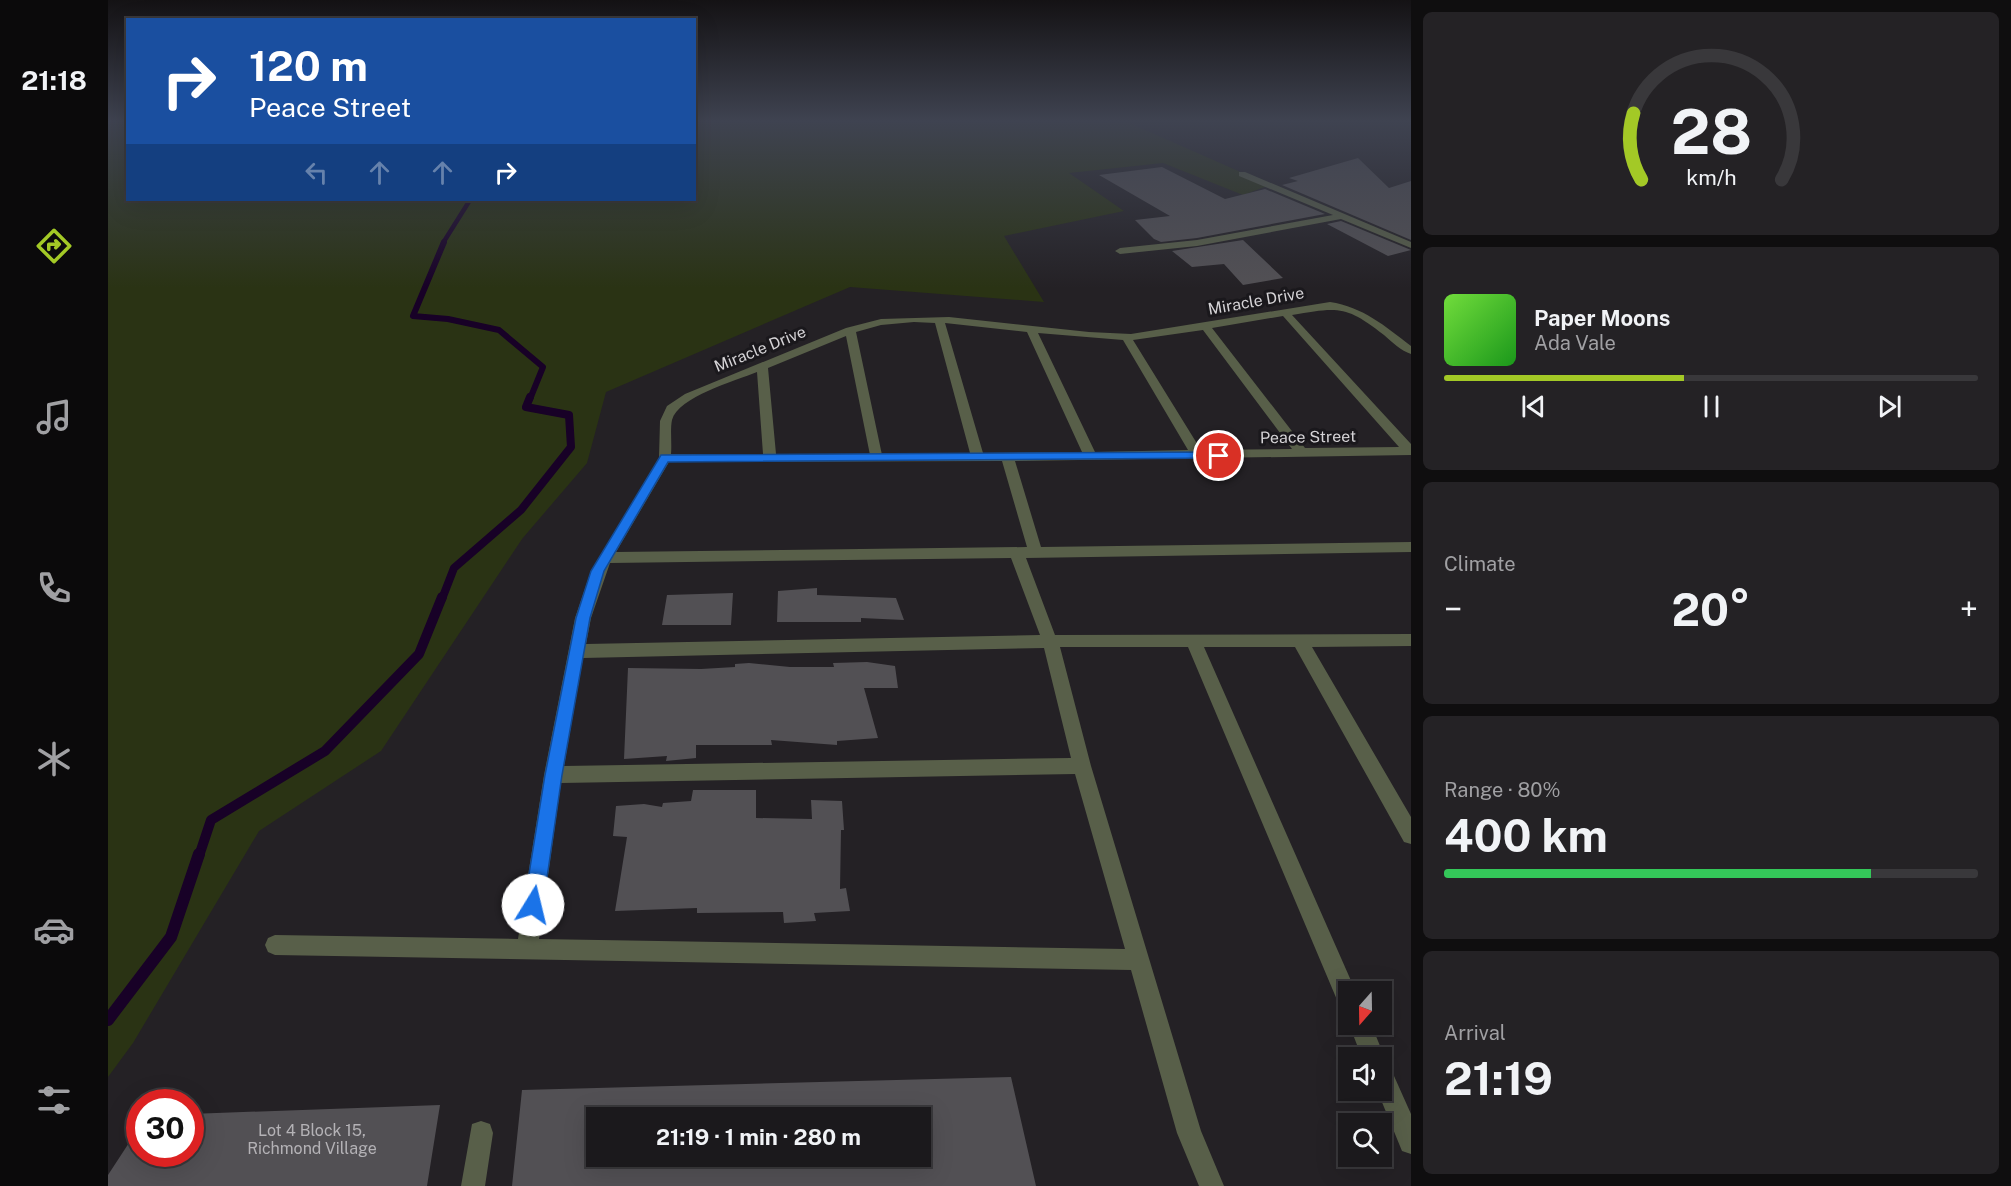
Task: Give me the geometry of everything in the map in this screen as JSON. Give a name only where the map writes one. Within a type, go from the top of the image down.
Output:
[{"type":"street","points":[[1250,177],[1411,245]]},
{"type":"street","points":[[1120,251],[1197,243],[1342,216]]},
{"type":"street","name":"Miracle Drive","points":[[527,948],[554,775],[579,651],[583,618],[598,571],[665,458],[666,421],[673,406],[689,396],[850,330],[870,323],[897,320],[939,320],[1032,331],[1126,337],[1330,304],[1345,306],[1358,312],[1411,351]]},
{"type":"street","points":[[1285,313],[1411,451]]},
{"type":"street","points":[[939,320],[978,458]]},
{"type":"street","points":[[1205,326],[1303,454]]},
{"type":"street","points":[[850,330],[877,459]]},
{"type":"street","points":[[1032,331],[1091,457]]},
{"type":"street","points":[[1126,337],[1198,456]]},
{"type":"street","points":[[762,366],[770,459]]},
{"type":"street","name":"Peace Street","points":[[665,458],[1198,456],[1411,451]]},
{"type":"street","points":[[1007,457],[1026,551],[1082,766],[1189,1133],[1212,1186]]},
{"type":"street","points":[[606,558],[1411,547]]},
{"type":"street","points":[[579,651],[1050,641],[1411,640]]},
{"type":"street","points":[[1193,641],[1340,981]]},
{"type":"street","points":[[1300,641],[1411,835]]},
{"type":"street","points":[[554,775],[1082,766]]},
{"type":"street","points":[[275,945],[1137,960]]},
{"type":"street","points":[[1392,1098],[1411,1142]]},
{"type":"street","points":[[473,1186],[481,1133]]},
{"type":"green space","points":[[108,177],[126,177],[126,201],[696,201],[696,177],[1075,177],[1124,211],[1004,236],[1044,302],[850,287],[606,392],[587,463],[522,539],[381,751],[259,831],[133,1043],[108,1077]]},
{"type":"green space","points":[[1199,177],[1253,177],[1270,185],[1243,195]]},
{"type":"building","points":[[1103,177],[1182,177],[1225,199],[1265,189],[1325,214],[1197,238],[1161,242],[1154,239],[1135,220],[1170,216]]},
{"type":"building","points":[[1378,177],[1389,188],[1411,181],[1411,240],[1282,185],[1298,181],[1289,178]]},
{"type":"building","points":[[1341,221],[1411,250],[1388,256],[1327,224]]},
{"type":"building","points":[[1243,240],[1283,278],[1243,285],[1224,264],[1192,267],[1172,251]]},
{"type":"building","points":[[817,588],[817,595],[896,598],[904,620],[861,618],[861,622],[777,622],[778,591]]},
{"type":"building","points":[[733,593],[731,625],[662,625],[667,595]]},
{"type":"building","points":[[867,662],[895,666],[898,688],[864,688],[878,738],[837,741],[837,745],[771,740],[772,745],[696,745],[696,758],[666,761],[667,756],[624,759],[628,668],[701,669],[735,667],[735,664],[749,663],[790,667],[834,667],[833,663]]},
{"type":"building","points":[[693,790],[756,790],[756,818],[812,819],[811,800],[842,801],[844,830],[841,830],[840,889],[846,888],[850,911],[814,913],[816,921],[784,923],[783,912],[697,913],[697,908],[615,911],[627,837],[613,836],[616,806],[644,804],[662,807],[663,803],[691,801]]},
{"type":"building","points":[[1011,1077],[1036,1186],[512,1186],[522,1090]]},
{"type":"building","points":[[440,1105],[427,1186],[108,1186],[108,1175],[126,1147],[126,1167],[204,1167],[204,1113]]},
{"type":"waterway","points":[[443,243],[469,201]]},
{"type":"waterway","points":[[444,242],[413,316],[448,319],[499,330],[543,367],[530,399]]},
{"type":"waterway","points":[[442,599],[454,568],[521,510],[571,447],[569,415],[526,407],[530,397]]},
{"type":"waterway","points":[[199,856],[211,820],[325,751],[419,654],[442,597]]},
{"type":"waterway","points":[[108,1020],[171,937],[199,854]]},
{"type":"route","points":[[533,905],[583,618],[598,571],[665,458],[1219,456]]}]
